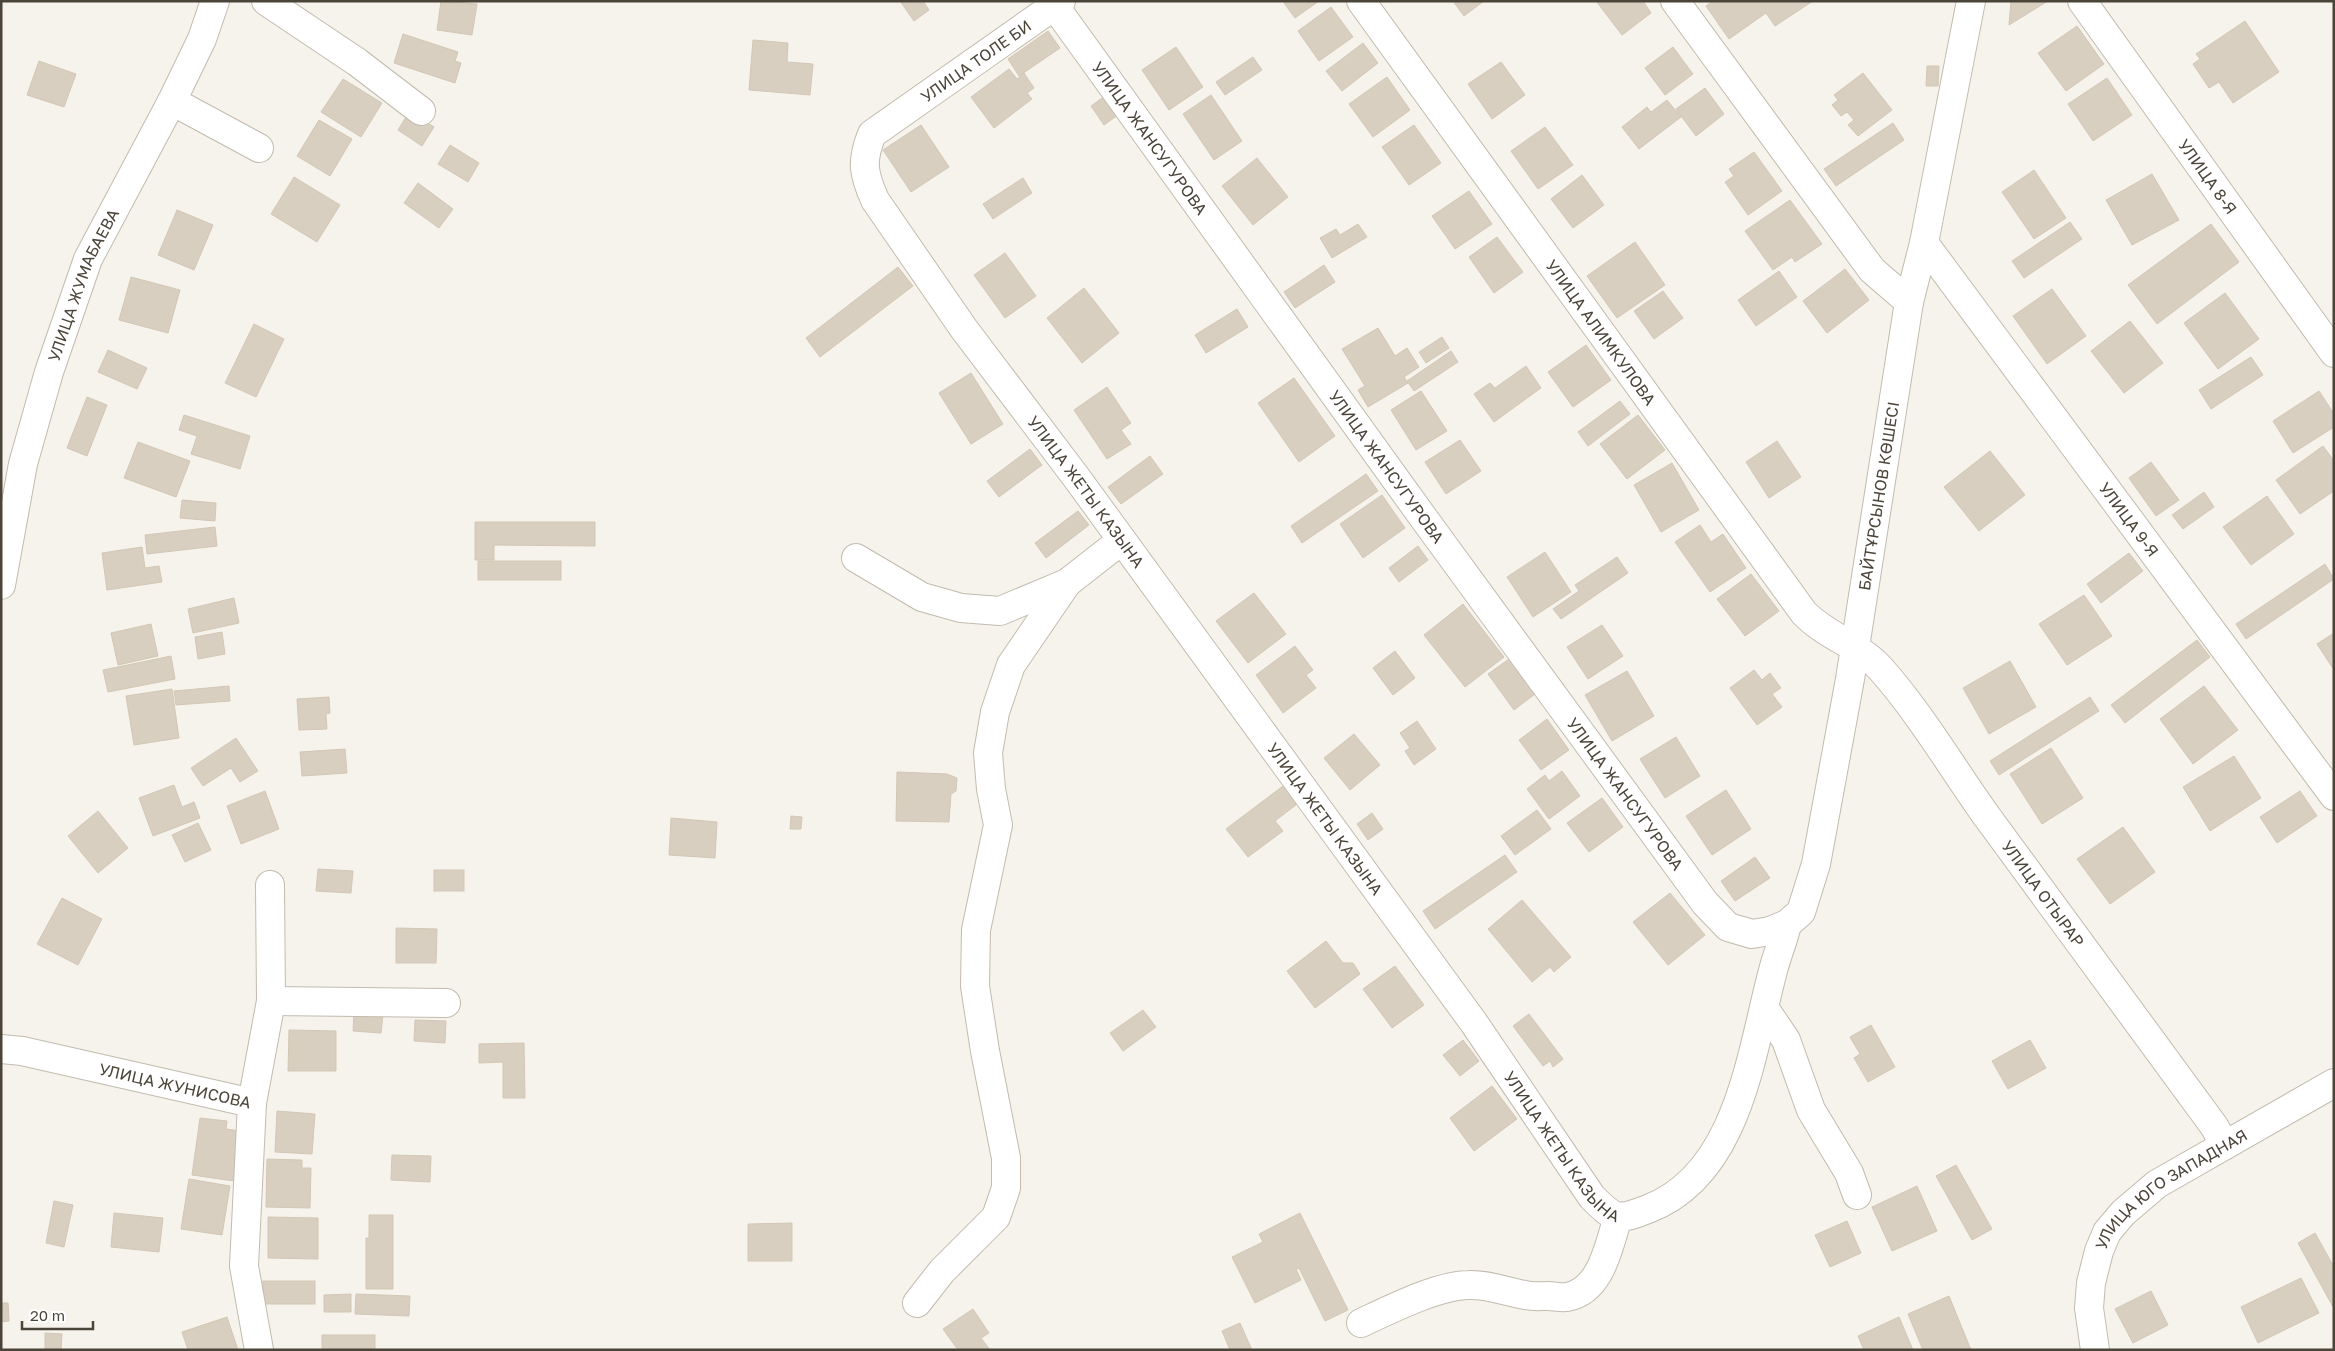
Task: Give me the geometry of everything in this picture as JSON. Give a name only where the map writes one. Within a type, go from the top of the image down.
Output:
[{"type":"street","name":"УЛИЦА ЖУМАБАЕВА","points":[[1,585],[23,464],[49,372],[85,269],[202,39],[215,1]]},
{"type":"street","points":[[266,1],[350,57],[421,111]]},
{"type":"street","name":"УЛИЦА АЛИМКУЛОВА","points":[[1361,1],[1804,613],[1813,623],[1855,648]]},
{"type":"street","points":[[1675,1],[1872,270],[1909,302]]},
{"type":"street","name":"БАЙТҰРСЫНОВ КӨШЕСІ","points":[[1728,927],[1752,934],[1770,932],[1787,924],[1801,912],[1816,864],[1855,648],[1909,302],[1924,243],[1971,1]]},
{"type":"street","name":"УЛИЦА 8-Я","points":[[2082,1],[2334,352]]},
{"type":"street","name":"УЛИЦА ТОЛЕ БИ","points":[[890,121],[1056,3]]},
{"type":"street","name":"УЛИЦА ЖАНСУГУРОВА","points":[[1056,3],[1425,520],[1699,895],[1728,927]]},
{"type":"street","points":[[172,100],[259,148]]},
{"type":"street","name":"УЛИЦА ЖЕТЫ КАЗЫНА","points":[[890,121],[872,134],[865,152],[865,176],[875,200],[964,329],[1122,540],[1474,1023],[1592,1197],[1608,1213],[1618,1217],[1637,1213],[1674,1196],[1695,1178],[1720,1145],[1738,1104],[1765,1009],[1774,966],[1784,943],[1787,924]]},
{"type":"street","name":"УЛИЦА 9-Я","points":[[1924,243],[2334,796]]},
{"type":"street","points":[[856,558],[922,597],[961,608],[1000,612],[1067,583],[1122,540]]},
{"type":"street","points":[[917,1303],[942,1271],[996,1217],[1006,1188],[1006,1158],[974,986],[976,930],[998,825],[991,788],[988,753],[995,712],[1011,665],[1067,583]]},
{"type":"street","name":"УЛИЦА ОТЫРАР","points":[[1855,648],[1878,666],[1906,698],[1966,788],[2214,1126],[2225,1145]]},
{"type":"street","points":[[252,1104],[271,1001],[270,885]]},
{"type":"street","points":[[271,1001],[446,1003]]},
{"type":"street","points":[[1765,1009],[1786,1040],[1811,1110],[1849,1173],[1857,1195]]},
{"type":"street","name":"УЛИЦА ЖУНИСОВА","points":[[1,1049],[22,1051],[252,1104],[244,1266],[259,1350]]},
{"type":"street","name":"УЛИЦА ЮГО ЗАПАДНАЯ","points":[[2095,1350],[2089,1308],[2090,1283],[2099,1251],[2107,1232],[2122,1214],[2157,1184],[2334,1083]]},
{"type":"street","points":[[1361,1323],[1395,1307],[1451,1287],[1468,1284],[1527,1296],[1568,1297],[1583,1290],[1595,1277],[1607,1257],[1618,1217]]},
{"type":"building","points":[[441,1],[477,4],[472,35],[437,30]]},
{"type":"building","points":[[900,1],[923,1],[929,10],[914,21]]},
{"type":"building","points":[[1286,1],[1319,1],[1295,18],[1284,3]]},
{"type":"building","points":[[1453,1],[1484,1],[1464,16]]},
{"type":"building","points":[[1596,1],[1643,1],[1651,13],[1622,35]]},
{"type":"building","points":[[1713,1],[1813,1],[1775,26],[1766,13],[1729,39],[1706,6]]},
{"type":"building","points":[[2011,1],[2048,1],[2009,25]]},
{"type":"building","points":[[1331,7],[1353,37],[1319,61],[1298,31]]},
{"type":"building","points":[[2245,21],[2279,72],[2233,103],[2219,82],[2209,88],[2193,64],[2200,59],[2196,54]]},
{"type":"building","points":[[2077,26],[2104,64],[2066,91],[2038,53]]},
{"type":"building","points":[[1048,31],[1060,48],[1019,76],[1008,59]]},
{"type":"building","points":[[403,34],[458,52],[455,61],[461,63],[455,83],[394,63]]},
{"type":"building","points":[[753,40],[788,43],[787,62],[813,64],[810,95],[749,90]]},
{"type":"building","points":[[1363,43],[1378,63],[1342,91],[1326,71]]},
{"type":"building","points":[[1176,47],[1203,87],[1169,110],[1142,70]]},
{"type":"building","points":[[1673,47],[1693,74],[1665,95],[1645,68]]},
{"type":"building","points":[[1253,57],[1262,70],[1225,95],[1216,82]]},
{"type":"building","points":[[39,61],[76,74],[64,107],[27,95]]},
{"type":"building","points":[[1501,62],[1525,95],[1492,119],[1468,84]]},
{"type":"building","points":[[1927,66],[1939,66],[1938,86],[1926,86]]},
{"type":"building","points":[[1009,69],[1017,79],[1024,73],[1034,88],[1027,93],[1032,99],[994,128],[971,97]]},
{"type":"building","points":[[1863,73],[1892,110],[1858,136],[1848,125],[1854,120],[1847,112],[1841,116],[1832,105],[1838,100],[1834,95]]},
{"type":"building","points":[[1387,77],[1410,110],[1373,137],[1349,104]]},
{"type":"building","points":[[2107,78],[2132,115],[2093,141],[2068,104]]},
{"type":"building","points":[[343,79],[382,103],[361,137],[321,112]]},
{"type":"building","points":[[1705,88],[1724,114],[1696,136],[1676,109]]},
{"type":"building","points":[[1211,95],[1242,141],[1214,160],[1183,114]]},
{"type":"building","points":[[1105,96],[1118,115],[1104,125],[1091,106]]},
{"type":"building","points":[[1667,100],[1681,117],[1639,149],[1622,127],[1647,107],[1651,112]]},
{"type":"building","points":[[409,112],[434,127],[422,146],[398,130]]},
{"type":"building","points":[[319,120],[352,139],[330,176],[297,156]]},
{"type":"building","points":[[1893,123],[1904,140],[1836,186],[1824,169]]},
{"type":"building","points":[[921,125],[949,167],[911,192],[883,150]]},
{"type":"building","points":[[1414,125],[1441,163],[1409,185],[1382,147]]},
{"type":"building","points":[[1545,127],[1573,165],[1538,189],[1511,151]]},
{"type":"building","points":[[450,145],[479,163],[468,182],[438,164]]},
{"type":"building","points":[[1754,152],[1782,191],[1748,215],[1725,182],[1734,176],[1729,169]]},
{"type":"building","points":[[1257,158],[1288,197],[1253,225],[1222,186]]},
{"type":"building","points":[[2034,170],[2066,218],[2034,239],[2002,192]]},
{"type":"building","points":[[2152,174],[2179,220],[2132,245],[2106,200]]},
{"type":"building","points":[[1582,175],[1604,205],[1573,228],[1551,199]]},
{"type":"building","points":[[294,177],[340,205],[317,242],[271,214]]},
{"type":"building","points":[[1023,178],[1032,193],[993,219],[983,204]]},
{"type":"building","points":[[418,183],[453,209],[439,228],[404,203]]},
{"type":"building","points":[[1469,191],[1492,224],[1455,249],[1432,216]]},
{"type":"building","points":[[1790,200],[1822,244],[1795,262],[1792,257],[1773,270],[1745,231]]},
{"type":"building","points":[[177,210],[213,225],[194,270],[158,255]]},
{"type":"building","points":[[2070,222],[2082,239],[2024,278],[2012,261]]},
{"type":"building","points":[[1358,224],[1367,237],[1332,258],[1320,238],[1336,229],[1340,235]]},
{"type":"building","points":[[2211,224],[2239,262],[2157,324],[2128,285]]},
{"type":"building","points":[[1497,237],[1523,272],[1494,293],[1469,257]]},
{"type":"building","points":[[1635,242],[1665,285],[1617,318],[1587,276]]},
{"type":"building","points":[[1005,253],[1036,296],[1005,318],[974,275]]},
{"type":"building","points":[[1324,265],[1335,282],[1295,308],[1284,292]]},
{"type":"building","points":[[898,267],[913,286],[820,357],[806,338]]},
{"type":"building","points":[[1845,269],[1869,300],[1827,333],[1803,301]]},
{"type":"building","points":[[1779,271],[1797,297],[1756,326],[1738,300]]},
{"type":"building","points":[[131,277],[180,290],[168,333],[119,320]]},
{"type":"building","points":[[1084,288],[1119,333],[1082,363],[1047,318]]},
{"type":"building","points":[[2052,289],[2086,336],[2047,364],[2013,316]]},
{"type":"building","points":[[1663,291],[1683,318],[1654,339],[1634,311]]},
{"type":"building","points":[[2225,293],[2259,339],[2218,369],[2184,323]]},
{"type":"building","points":[[1237,309],[1248,327],[1206,353],[1195,335]]},
{"type":"building","points":[[2130,321],[2163,363],[2124,393],[2091,351]]},
{"type":"building","points":[[254,324],[284,339],[256,397],[225,383]]},
{"type":"building","points":[[1378,328],[1395,356],[1407,348],[1419,367],[1404,377],[1408,383],[1368,407],[1358,390],[1365,386],[1342,349]]},
{"type":"building","points":[[1442,337],[1449,348],[1426,363],[1419,352]]},
{"type":"building","points":[[1586,345],[1611,380],[1573,407],[1548,372]]},
{"type":"building","points":[[108,350],[147,368],[137,389],[98,372]]},
{"type":"building","points":[[1451,351],[1458,362],[1414,391],[1407,381]]},
{"type":"building","points":[[2251,357],[2263,375],[2211,409],[2199,390]]},
{"type":"building","points":[[1526,366],[1541,388],[1494,422],[1474,394],[1490,383],[1495,388]]},
{"type":"building","points":[[971,373],[1003,424],[971,444],[939,393]]},
{"type":"building","points":[[1294,378],[1335,436],[1299,462],[1258,403]]},
{"type":"building","points":[[1107,387],[1131,423],[1121,430],[1131,444],[1107,459],[1074,410]]},
{"type":"building","points":[[1421,391],[1447,431],[1416,450],[1391,410]]},
{"type":"building","points":[[2319,391],[2334,414],[2334,427],[2293,453],[2273,421]]},
{"type":"building","points":[[87,397],[107,405],[87,456],[67,448]]},
{"type":"building","points":[[1620,401],[1630,414],[1588,446],[1578,432]]},
{"type":"building","points":[[184,415],[250,436],[240,469],[191,454],[197,436],[179,430]]},
{"type":"building","points":[[1638,415],[1665,450],[1627,479],[1600,444]]},
{"type":"building","points":[[1460,440],[1481,471],[1446,494],[1425,462]]},
{"type":"building","points":[[1777,441],[1801,477],[1769,498],[1746,462]]},
{"type":"building","points":[[138,442],[190,461],[176,497],[124,478]]},
{"type":"building","points":[[2323,446],[2334,461],[2334,491],[2300,514],[2276,480]]},
{"type":"building","points":[[1030,449],[1042,465],[999,497],[987,481]]},
{"type":"building","points":[[1990,451],[2025,495],[1979,531],[1944,487]]},
{"type":"building","points":[[1150,456],[1163,474],[1121,504],[1108,487]]},
{"type":"building","points":[[2151,462],[2179,500],[2156,516],[2129,478]]},
{"type":"building","points":[[1672,463],[1699,510],[1661,532],[1634,485]]},
{"type":"building","points":[[1366,474],[1378,491],[1302,543],[1291,526]]},
{"type":"building","points":[[2204,492],[2214,507],[2183,529],[2172,515]]},
{"type":"building","points":[[1382,495],[1405,528],[1363,558],[1340,524]]},
{"type":"building","points":[[2267,496],[2294,534],[2251,565],[2223,527]]},
{"type":"building","points":[[182,500],[216,503],[215,521],[180,518]]},
{"type":"building","points":[[1078,511],[1089,525],[1046,558],[1035,543]]},
{"type":"building","points":[[475,522],[595,522],[595,546],[494,545],[494,560],[475,560]]},
{"type":"building","points":[[1700,525],[1711,542],[1723,534],[1746,568],[1710,592],[1675,542]]},
{"type":"building","points":[[215,527],[217,546],[147,554],[145,535]]},
{"type":"building","points":[[1418,546],[1428,560],[1399,582],[1389,568]]},
{"type":"building","points":[[142,547],[145,568],[159,566],[162,582],[107,590],[102,553]]},
{"type":"building","points":[[1545,552],[1571,592],[1533,617],[1507,577]]},
{"type":"building","points":[[2129,553],[2143,571],[2101,603],[2087,584]]},
{"type":"building","points":[[1617,557],[1628,573],[1561,619],[1553,609],[1579,591],[1575,585]]},
{"type":"building","points":[[478,561],[561,561],[561,580],[478,580]]},
{"type":"building","points":[[2325,564],[2334,579],[2246,639],[2236,624]]},
{"type":"building","points":[[1751,574],[1779,611],[1745,636],[1717,599]]},
{"type":"building","points":[[1254,593],[1286,634],[1248,663],[1216,621]]},
{"type":"building","points":[[2084,595],[2112,636],[2067,665],[2039,624]]},
{"type":"building","points":[[234,598],[239,623],[193,633],[188,609]]},
{"type":"building","points":[[1463,604],[1504,657],[1465,687],[1424,635]]},
{"type":"building","points":[[151,624],[158,656],[118,665],[111,633]]},
{"type":"building","points":[[1602,625],[1623,656],[1588,679],[1567,647]]},
{"type":"building","points":[[222,632],[225,654],[198,659],[195,637]]},
{"type":"building","points":[[2334,633],[2334,670],[2317,644]]},
{"type":"building","points":[[2197,640],[2210,657],[2125,723],[2111,705]]},
{"type":"building","points":[[1295,646],[1313,670],[1306,675],[1316,688],[1283,713],[1256,675]]},
{"type":"building","points":[[1395,651],[1415,678],[1393,695],[1373,668]]},
{"type":"building","points":[[171,656],[175,679],[108,692],[103,670]]},
{"type":"building","points":[[1509,659],[1535,694],[1514,710],[1488,674]]},
{"type":"building","points":[[2010,661],[2036,707],[1989,734],[1963,688]]},
{"type":"building","points":[[1754,670],[1762,680],[1770,673],[1781,688],[1772,694],[1782,707],[1757,725],[1730,688]]},
{"type":"building","points":[[1627,671],[1654,716],[1612,741],[1585,695]]},
{"type":"building","points":[[229,686],[230,701],[176,705],[174,691]]},
{"type":"building","points":[[2204,686],[2238,730],[2193,764],[2160,719]]},
{"type":"building","points":[[172,689],[179,738],[134,745],[126,696]]},
{"type":"building","points":[[329,697],[330,713],[326,714],[327,729],[299,730],[297,699]]},
{"type":"building","points":[[2090,697],[2099,711],[1999,775],[1990,761]]},
{"type":"building","points":[[1547,719],[1569,750],[1541,770],[1519,740]]},
{"type":"building","points":[[1417,721],[1436,749],[1414,765],[1405,751],[1410,748],[1400,733]]},
{"type":"building","points":[[1354,734],[1380,765],[1350,790],[1324,758]]},
{"type":"building","points":[[1676,737],[1700,776],[1665,798],[1640,759]]},
{"type":"building","points":[[236,738],[258,771],[240,782],[231,768],[203,786],[191,768]]},
{"type":"building","points":[[2051,748],[2083,798],[2042,824],[2010,774]]},
{"type":"building","points":[[345,749],[347,773],[302,776],[300,752]]},
{"type":"building","points":[[2234,756],[2261,798],[2210,831],[2183,787]]},
{"type":"building","points":[[1562,771],[1580,796],[1549,819],[1527,789],[1545,775],[1549,781]]},
{"type":"building","points":[[897,772],[947,774],[957,778],[956,791],[951,794],[949,822],[896,821]]},
{"type":"building","points":[[1287,783],[1301,801],[1275,821],[1283,831],[1248,857],[1226,829]]},
{"type":"building","points":[[174,785],[182,807],[194,802],[200,818],[153,836],[139,798]]},
{"type":"building","points":[[1726,790],[1751,829],[1712,855],[1686,816]]},
{"type":"building","points":[[265,791],[279,829],[241,844],[227,806]]},
{"type":"building","points":[[2300,791],[2317,816],[2277,843],[2260,817]]},
{"type":"building","points":[[1602,798],[1623,827],[1589,852],[1567,823]]},
{"type":"building","points":[[1537,810],[1551,829],[1515,855],[1501,836]]},
{"type":"building","points":[[98,811],[128,848],[98,873],[68,836]]},
{"type":"building","points":[[1372,813],[1383,829],[1368,840],[1357,824]]},
{"type":"building","points":[[791,816],[802,817],[801,829],[790,829]]},
{"type":"building","points":[[671,818],[717,822],[715,858],[669,855]]},
{"type":"building","points":[[198,823],[211,850],[185,862],[172,835]]},
{"type":"building","points":[[2123,827],[2155,872],[2110,904],[2077,859]]},
{"type":"building","points":[[1505,855],[1517,872],[1435,929],[1423,911]]},
{"type":"building","points":[[1755,857],[1770,878],[1735,901],[1721,881]]},
{"type":"building","points":[[318,869],[353,871],[351,893],[316,891]]},
{"type":"building","points":[[434,870],[464,870],[464,891],[434,891]]},
{"type":"building","points":[[1670,893],[1705,935],[1668,965],[1633,922]]},
{"type":"building","points":[[62,898],[102,919],[78,965],[37,944]]},
{"type":"building","points":[[1522,900],[1571,957],[1554,972],[1550,967],[1532,982],[1488,929]]},
{"type":"building","points":[[396,928],[437,929],[436,963],[396,963]]},
{"type":"building","points":[[1326,941],[1343,963],[1353,963],[1360,974],[1315,1008],[1287,971]]},
{"type":"building","points":[[1395,966],[1424,1005],[1392,1028],[1363,989]]},
{"type":"building","points":[[1143,1010],[1156,1027],[1123,1051],[1110,1033]]},
{"type":"building","points":[[354,1013],[383,1015],[381,1033],[353,1031]]},
{"type":"building","points":[[1529,1014],[1563,1059],[1553,1067],[1550,1061],[1543,1066],[1513,1026]]},
{"type":"building","points":[[415,1020],[446,1021],[445,1043],[414,1041]]},
{"type":"building","points":[[1871,1025],[1895,1067],[1868,1082],[1854,1058],[1860,1054],[1850,1037]]},
{"type":"building","points":[[289,1030],[336,1031],[336,1071],[288,1071]]},
{"type":"building","points":[[1463,1040],[1479,1061],[1460,1076],[1443,1055]]},
{"type":"building","points":[[2030,1040],[2046,1068],[2008,1089],[1992,1061]]},
{"type":"building","points":[[524,1043],[525,1098],[503,1098],[503,1062],[479,1063],[479,1044]]},
{"type":"building","points":[[1492,1086],[1517,1119],[1474,1151],[1450,1118]]},
{"type":"building","points":[[277,1111],[315,1114],[312,1154],[275,1152]]},
{"type":"building","points":[[200,1118],[227,1121],[226,1129],[241,1131],[234,1181],[192,1175]]},
{"type":"building","points":[[392,1155],[431,1156],[430,1182],[391,1180]]},
{"type":"building","points":[[267,1159],[302,1160],[302,1168],[311,1168],[310,1208],[266,1207]]},
{"type":"building","points":[[1956,1165],[1992,1229],[1972,1240],[1936,1176]]},
{"type":"building","points":[[189,1179],[230,1186],[222,1235],[181,1229]]},
{"type":"building","points":[[1917,1186],[1937,1231],[1892,1251],[1872,1207]]},
{"type":"building","points":[[54,1201],[73,1205],[64,1247],[46,1243]]},
{"type":"building","points":[[114,1213],[163,1218],[159,1252],[111,1247]]},
{"type":"building","points":[[1300,1213],[1348,1310],[1325,1321],[1299,1268],[1296,1269],[1301,1280],[1255,1303],[1232,1257],[1263,1242],[1259,1234]]},
{"type":"building","points":[[369,1215],[393,1215],[393,1289],[366,1289],[366,1238],[369,1238]]},
{"type":"building","points":[[268,1217],[318,1218],[318,1259],[268,1258]]},
{"type":"building","points":[[1847,1221],[1861,1253],[1830,1267],[1815,1235]]},
{"type":"building","points":[[792,1223],[792,1261],[748,1261],[748,1224]]},
{"type":"building","points":[[2315,1233],[2334,1267],[2333,1307],[2298,1243]]},
{"type":"building","points":[[2301,1278],[2319,1313],[2258,1343],[2241,1307]]},
{"type":"building","points":[[263,1281],[315,1281],[315,1304],[263,1304]]},
{"type":"building","points":[[2151,1291],[2168,1325],[2133,1343],[2115,1309]]},
{"type":"building","points":[[351,1294],[351,1312],[324,1312],[324,1295]]},
{"type":"building","points":[[356,1294],[410,1296],[409,1316],[355,1314]]},
{"type":"building","points":[[1949,1296],[1971,1350],[1923,1350],[1908,1314]]},
{"type":"building","points":[[1,1303],[8,1303],[9,1321],[1,1322]]},
{"type":"building","points":[[973,1309],[989,1333],[981,1338],[990,1350],[958,1350],[943,1329]]},
{"type":"building","points":[[227,1317],[238,1350],[188,1350],[182,1332]]},
{"type":"building","points":[[1899,1317],[1913,1350],[1864,1350],[1858,1336]]},
{"type":"building","points":[[1240,1323],[1252,1350],[1230,1350],[1222,1331]]},
{"type":"building","points":[[45,1333],[62,1334],[61,1350],[45,1350]]},
{"type":"building","points":[[322,1335],[375,1335],[375,1350],[322,1350]]}]
